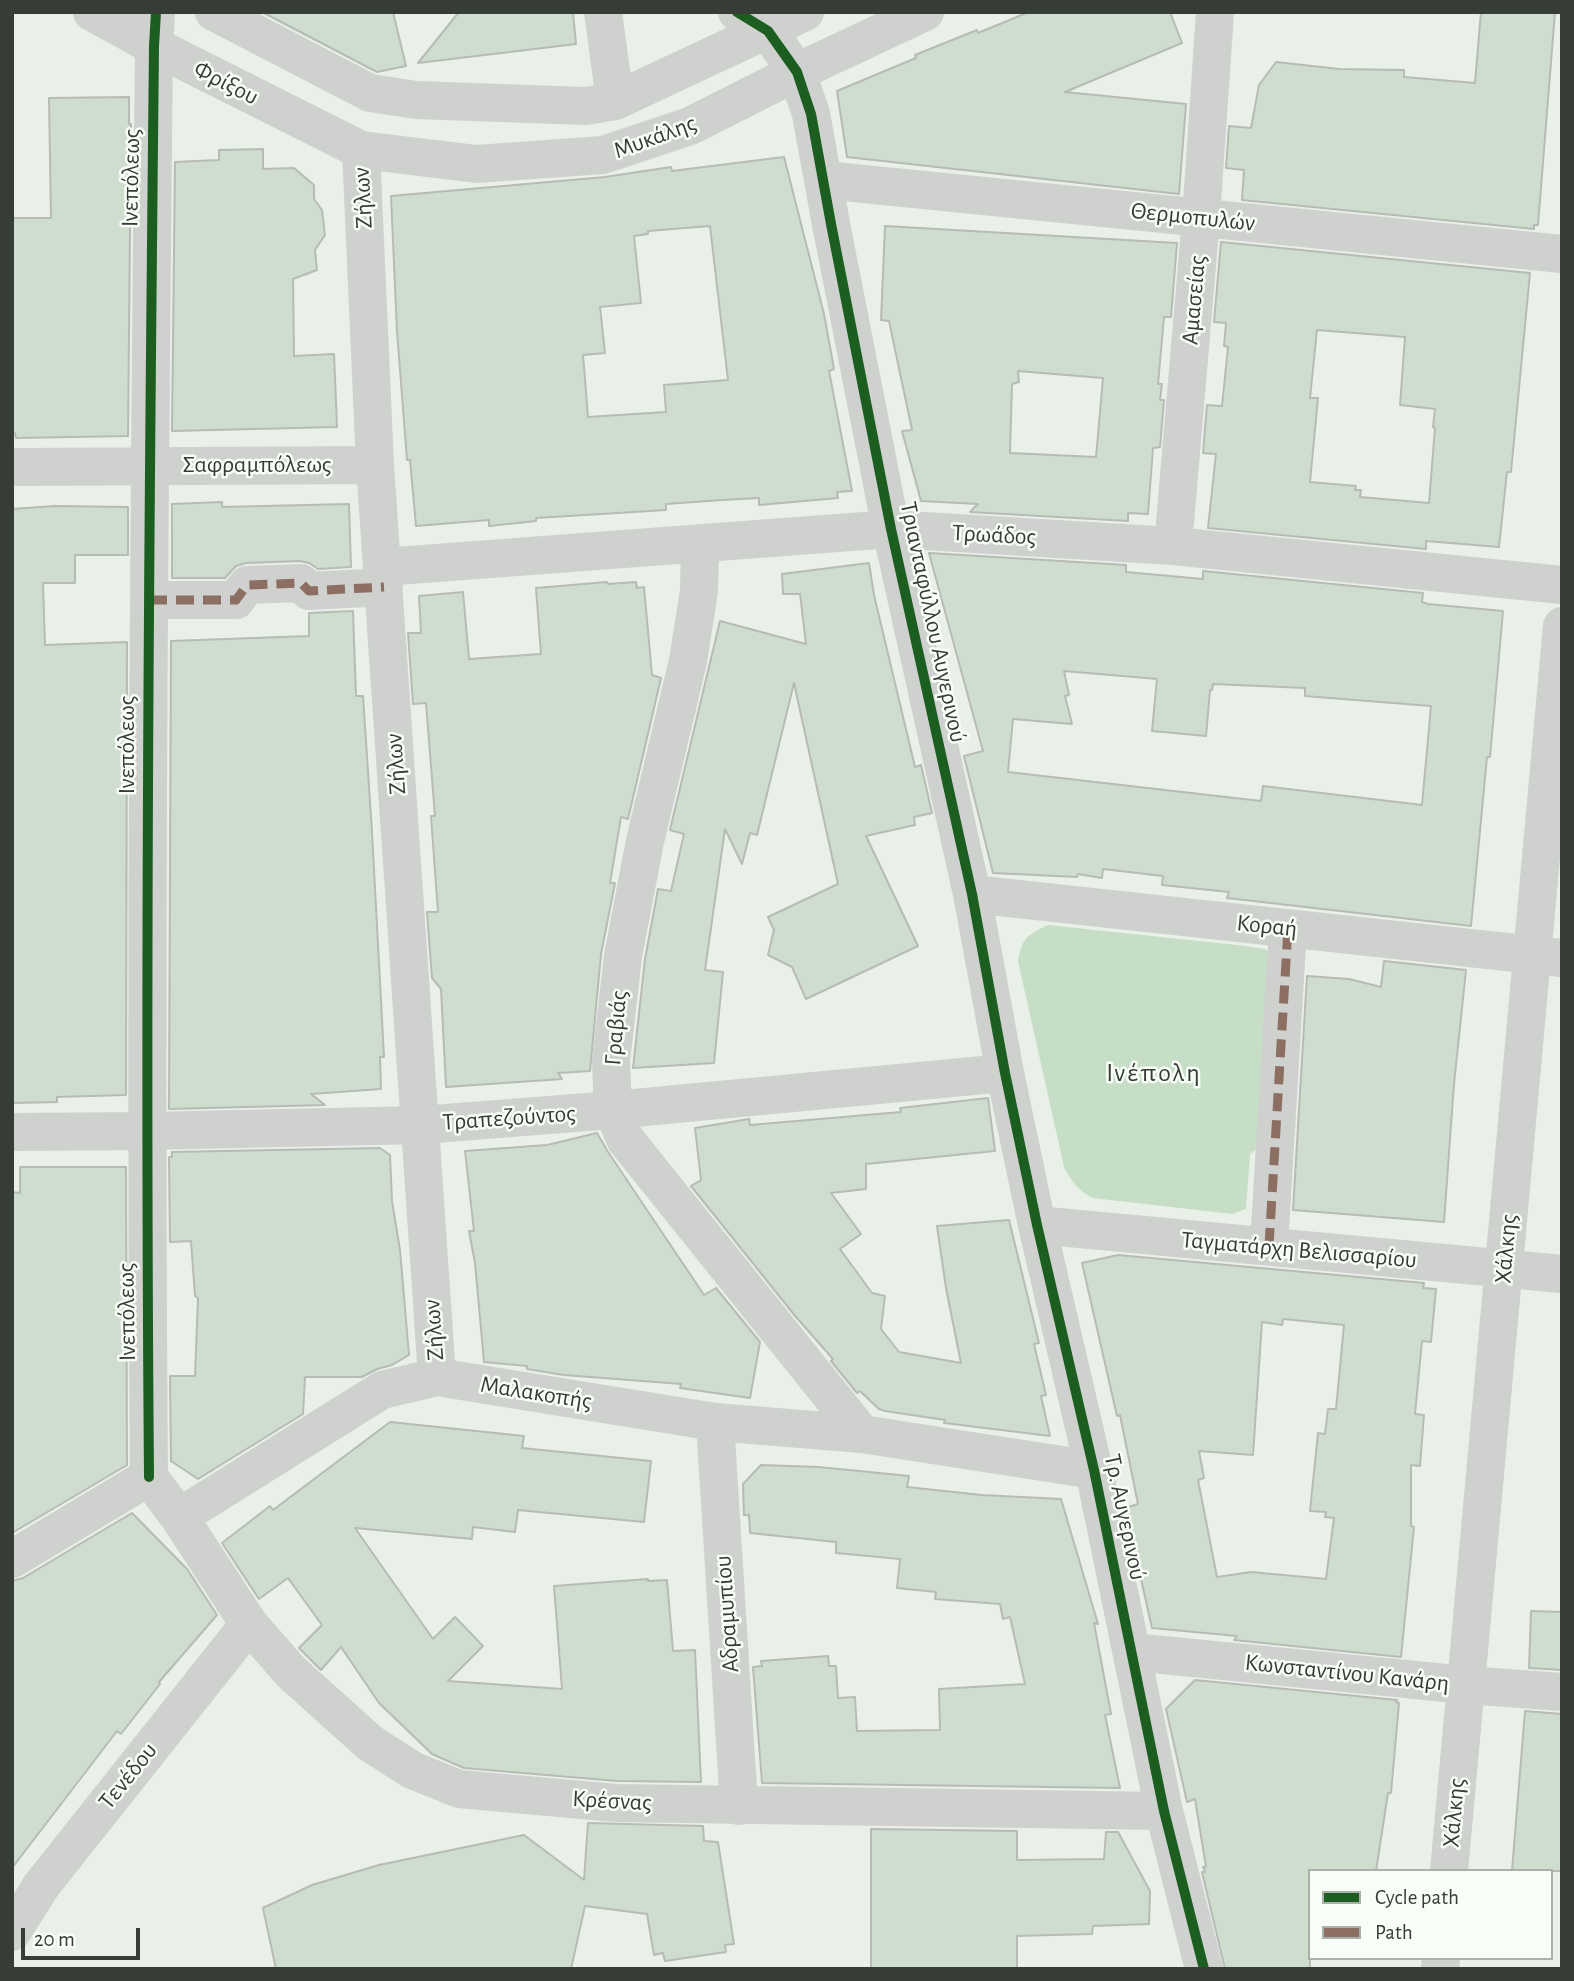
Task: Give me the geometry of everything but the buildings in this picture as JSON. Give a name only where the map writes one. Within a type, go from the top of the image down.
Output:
[{"type":"street","name":"Φρίξου","points":[[92,12],[155,29],[361,150]]},
{"type":"street","name":"Μυκάλης","points":[[214,12],[370,93],[416,100],[586,106],[615,101],[752,21],[805,12]]},
{"type":"street","points":[[603,12],[615,101]]},
{"type":"street","name":"Μυκάλης","points":[[361,150],[477,164],[603,155],[690,126],[925,12]]},
{"type":"street","name":"Αμασείας","points":[[1173,546],[1201,218],[1215,12]]},
{"type":"street","points":[[752,21],[797,72],[811,114],[824,180]]},
{"type":"street","name":"Ινεπόλεως","points":[[149,1477],[149,466],[155,29]]},
{"type":"street","name":"Ζήλων","points":[[361,150],[375,465],[437,1377]]},
{"type":"street","name":"Θερμοπυλών","points":[[824,180],[1562,254]]},
{"type":"street","name":"Τριανταφύλλου Αυγερινού","points":[[824,180],[891,529],[972,894],[1005,1073]]},
{"type":"street","name":"Σαφραμπόλεως","points":[[12,467],[375,465]]},
{"type":"street","name":"Τρωάδος","points":[[149,600],[236,600],[247,585],[301,583],[309,591],[384,577],[891,529],[1173,546],[1562,585]]},
{"type":"street","name":"Γραβιάς","points":[[700,545],[699,591],[688,661],[645,841],[623,956],[611,1061],[613,1110],[625,1139],[862,1434]]},
{"type":"street","name":"Χάλκης","points":[[1449,1869],[1504,1269],[1546,956],[1562,626]]},
{"type":"street","name":"Κοραή","points":[[972,894],[1546,956]]},
{"type":"street","points":[[1269,1247],[1288,928]]},
{"type":"street","name":"Τραπεζούντος","points":[[12,1132],[421,1125],[1005,1073]]},
{"type":"street","name":"Τρ. Αυγερινού","points":[[1005,1073],[1133,1651],[1164,1811],[1203,1969]]},
{"type":"street","name":"Ταγματάρχη Βελισσαρίου","points":[[1037,1225],[1562,1274]]},
{"type":"street","name":"Μαλακοπής","points":[[179,1517],[382,1390],[437,1377],[715,1422],[862,1434],[1094,1470]]},
{"type":"street","name":"Αδραμυπίου","points":[[715,1422],[739,1806]]},
{"type":"street","points":[[12,1559],[149,1477],[179,1517]]},
{"type":"street","name":"Κρέσνας","points":[[179,1517],[249,1624],[291,1672],[370,1742],[412,1770],[459,1789],[617,1803],[1164,1811]]},
{"type":"street","name":"Τενέδου","points":[[12,1932],[27,1879],[249,1624]]},
{"type":"street","name":"Κωνσταντίνου Κανάρη","points":[[1133,1651],[1466,1685],[1562,1692]]},
{"type":"green space","points":[[1048,925],[1246,946],[1265,949],[1278,960],[1264,1144],[1250,1154],[1246,1209],[1232,1214],[1093,1198],[1073,1182],[1064,1167],[1018,961],[1021,947],[1027,938]]},
{"type":"marked path","points":[[149,600],[236,600],[247,585],[301,583],[309,591],[384,587]]},
{"type":"marked path","points":[[1269,1246],[1288,928]]},
{"type":"cycle path","points":[[149,1477],[148,762],[156,12]]},
{"type":"cycle path","points":[[737,12],[768,31],[797,72],[811,114],[891,529],[972,894],[1005,1073],[1037,1225],[1094,1470],[1164,1811],[1204,1969]]},
{"type":"district","name":"Ινέπολη","points":[[1154,1073]]}]
